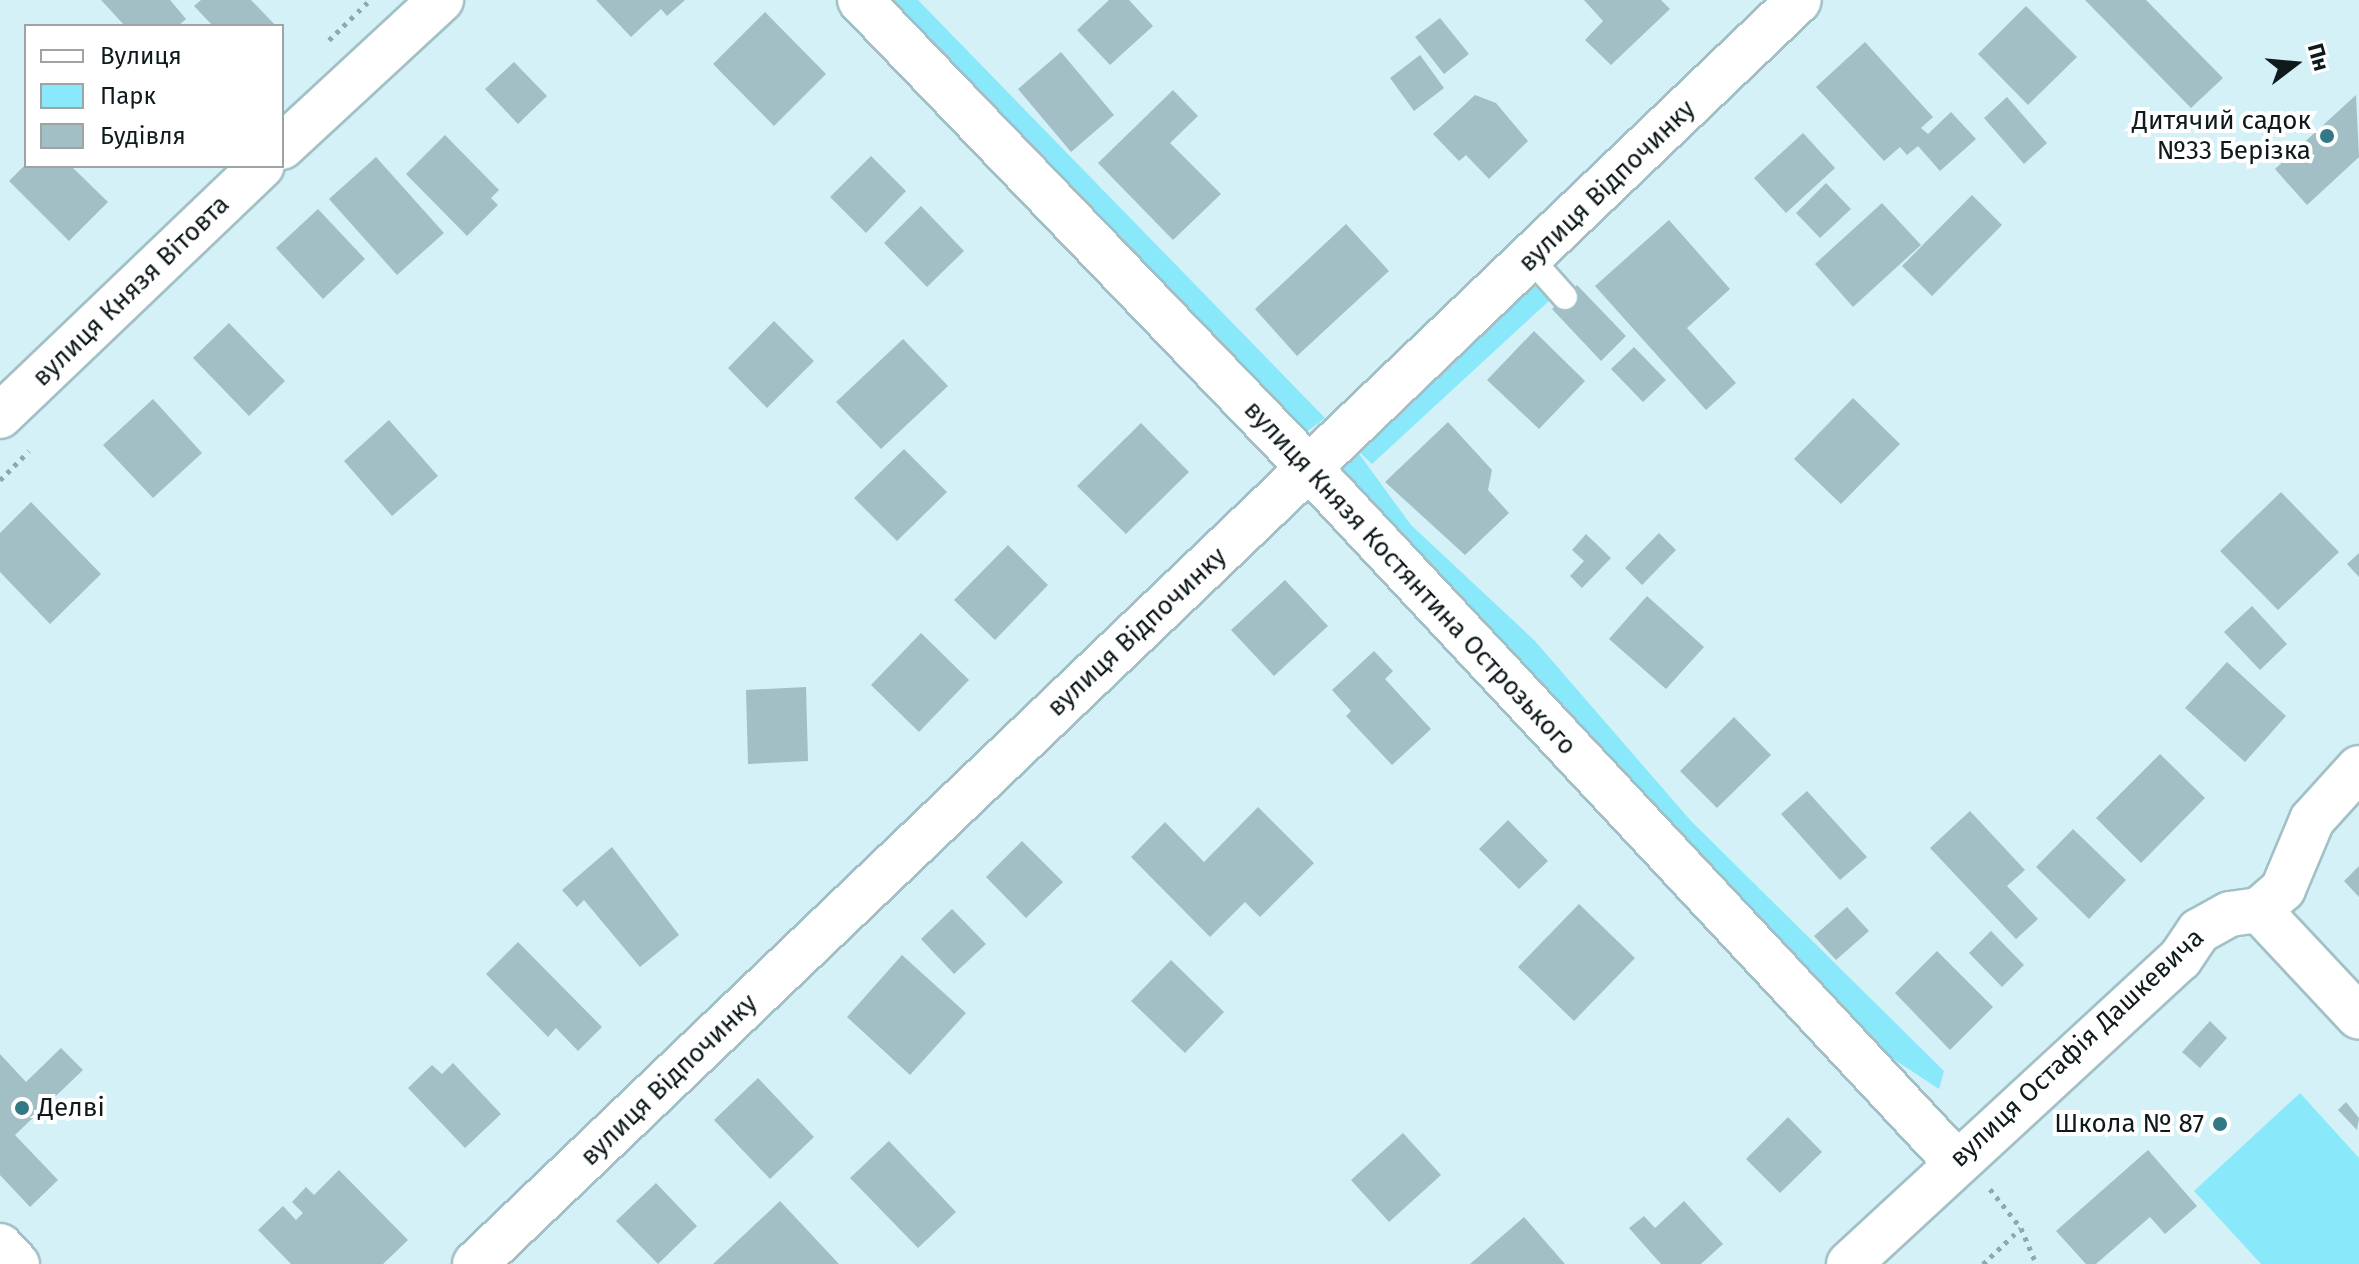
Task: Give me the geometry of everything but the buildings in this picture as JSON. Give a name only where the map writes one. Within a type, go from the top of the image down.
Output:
[{"type":"street","points":[[284,145],[441,0]]},
{"type":"street","name":"вулиця Князя Костянтина Острозького","points":[[860,0],[1310,469],[1955,1161]]},
{"type":"street","name":"вулиця Відпочинку","points":[[475,1264],[1799,0]]},
{"type":"street","name":"вулиця Князя Вітовта","points":[[0,416],[260,168]]},
{"type":"street","points":[[2359,768],[2312,820],[2283,889],[2259,910],[2359,1017]]},
{"type":"street","name":"вулиця Остафія Дашкевича","points":[[1849,1264],[1955,1161],[2180,959],[2199,931],[2230,914],[2259,910]]},
{"type":"street","points":[[0,1246],[17,1264]]},
{"type":"lane","points":[[1531,259],[1565,297]]},
{"type":"path","points":[[1955,1161],[2003,1199],[2021,1228],[2036,1264]]},
{"type":"path","points":[[1983,1264],[2021,1228]]},
{"type":"green space","points":[[872,0],[918,0],[1325,418],[1297,439]]},
{"type":"green space","points":[[1530,275],[1550,300],[1372,464],[1354,447],[1411,525],[1535,641],[1691,821],[1944,1071],[1939,1089],[1881,1051],[1326,469]]},
{"type":"green space","points":[[2300,1093],[2359,1158],[2359,1264],[2261,1264],[2194,1191]]},
{"type":"place","name":"Дитячий садок №33 Берізка","points":[[2327,136]]},
{"type":"place","name":"Делві","points":[[22,1108]]},
{"type":"place","name":"Школа № 87","points":[[2220,1124]]}]
